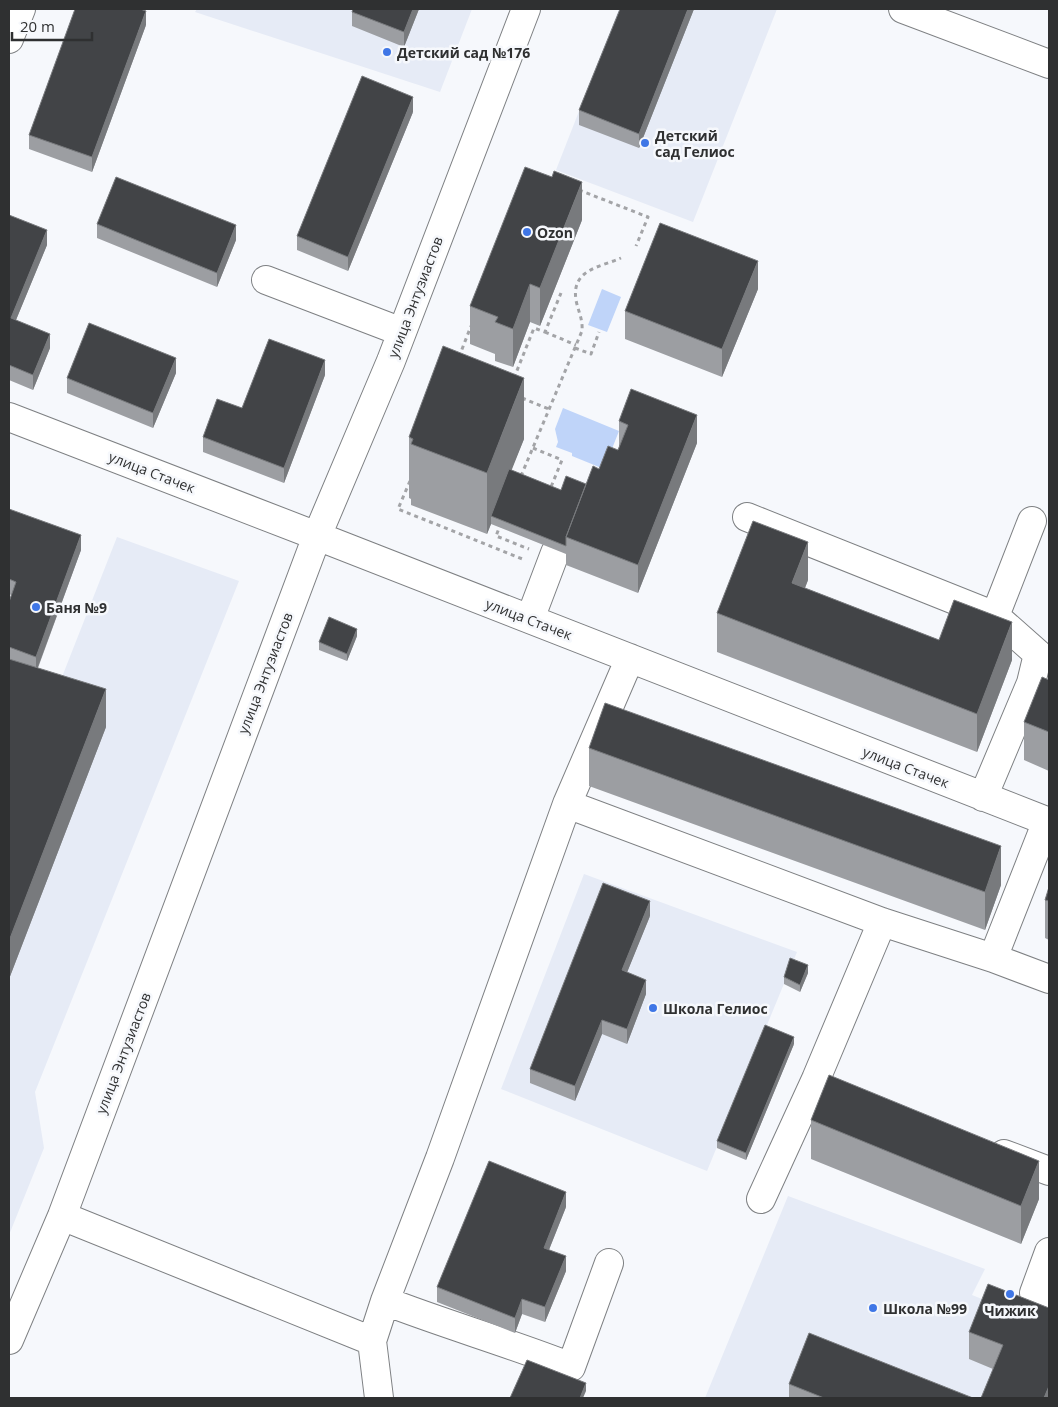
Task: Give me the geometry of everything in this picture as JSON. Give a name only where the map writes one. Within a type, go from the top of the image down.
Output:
[{"type":"street","points":[[9,39],[21,9]]},
{"type":"street","name":"улица Энтузиастов","points":[[9,1340],[62,1216],[317,536],[402,332],[526,9]]},
{"type":"street","points":[[903,9],[1049,64]]},
{"type":"street","points":[[266,280],[402,332]]},
{"type":"street","name":"улица Стачек","points":[[9,417],[1048,822]]},
{"type":"street","points":[[747,517],[995,616],[1038,654],[1040,687],[983,797]]},
{"type":"street","points":[[995,616],[1032,521]]},
{"type":"street","points":[[530,619],[552,560]]},
{"type":"street","points":[[379,1398],[372,1341],[385,1301],[440,1158],[567,804],[630,658]]},
{"type":"street","points":[[567,804],[882,922],[993,958],[1049,979]]},
{"type":"street","points":[[993,958],[1048,822]]},
{"type":"street","points":[[761,1199],[816,1079],[882,922]]},
{"type":"street","points":[[816,1079],[843,1090]]},
{"type":"street","points":[[978,1143],[1049,1172]]},
{"type":"street","points":[[62,1216],[372,1341]]},
{"type":"street","points":[[1049,1252],[1034,1293],[1049,1299]]},
{"type":"street","points":[[385,1301],[433,1320],[538,1354],[571,1367],[609,1263]]},
{"type":"path","points":[[578,190],[648,217],[636,246]]},
{"type":"path","points":[[518,484],[582,331],[583,323],[576,300],[576,289],[579,282],[583,276],[597,266],[621,258]]},
{"type":"path","points":[[545,332],[561,293]]},
{"type":"path","points":[[457,362],[472,325]]},
{"type":"path","points":[[512,383],[534,328],[591,354],[599,332]]},
{"type":"path","points":[[516,396],[549,409]]},
{"type":"path","points":[[533,448],[562,460],[551,487],[544,484]]},
{"type":"path","points":[[413,472],[398,509],[552,560]]},
{"type":"path","points":[[521,475],[529,478]]},
{"type":"path","points":[[503,518],[496,536],[552,560]]},
{"type":"shaded area","name":"Детский сад №176","points":[[197,9],[472,9],[440,92],[195,12]]},
{"type":"shaded area","name":"Детский сад Гелиос","points":[[619,9],[777,9],[693,222],[556,170]]},
{"type":"shaded area","points":[[602,289],[621,297],[607,332],[588,325]]},
{"type":"shaded area","points":[[563,408],[619,431],[604,469],[572,456],[572,453],[556,447],[558,442],[555,429]]},
{"type":"shaded area","points":[[117,537],[239,581],[35,1092],[44,1148],[9,1235],[9,698],[49,710]]},
{"type":"shaded area","name":"Школа Гелиос","points":[[584,874],[797,952],[707,1171],[501,1089]]},
{"type":"shaded area","name":"Школа №99","points":[[788,1196],[985,1269],[972,1295],[1034,1320],[1049,1398],[705,1398]]},
{"type":"building","points":[[75,9],[140,9],[146,11],[92,157],[29,135]]},
{"type":"building","points":[[353,9],[413,9],[404,32],[352,12]]},
{"type":"building","points":[[620,9],[688,9],[639,134],[579,110]]},
{"type":"building","points":[[362,76],[413,97],[348,257],[297,236]]},
{"type":"building","points":[[525,167],[552,177],[554,171],[582,182],[540,288],[530,284],[513,329],[495,322],[498,317],[470,306]]},
{"type":"building","points":[[116,177],[236,225],[217,273],[97,224]]},
{"type":"building","points":[[9,215],[47,230],[11,318],[50,334],[33,375],[9,365]]},
{"type":"building","points":[[660,223],[758,261],[722,349],[625,311]]},
{"type":"building","points":[[89,323],[176,358],[153,413],[67,378]]},
{"type":"building","points":[[269,339],[325,360],[284,468],[203,437],[217,399],[242,408]]},
{"type":"building","points":[[443,346],[524,378],[487,473],[411,444],[413,439],[409,437]]},
{"type":"building","points":[[631,389],[697,415],[638,565],[566,537],[593,466],[599,469],[608,446],[618,450],[628,425],[619,421]]},
{"type":"building","points":[[509,469],[561,490],[566,476],[586,484],[566,537],[566,546],[491,516]]},
{"type":"building","name":"Баня №9","points":[[9,509],[81,535],[36,657],[9,647],[9,602],[16,582],[9,579]]},
{"type":"building","points":[[753,521],[808,542],[792,583],[939,640],[954,600],[1012,622],[977,714],[717,613]]},
{"type":"building","points":[[329,617],[357,629],[347,654],[319,642]]},
{"type":"building","points":[[9,659],[106,689],[9,941]]},
{"type":"building","points":[[1042,677],[1049,680],[1049,732],[1024,722]]},
{"type":"building","points":[[605,703],[1001,846],[985,892],[589,748]]},
{"type":"building","points":[[603,883],[650,901],[622,970],[646,980],[627,1029],[602,1020],[575,1086],[530,1069]]},
{"type":"building","points":[[1049,887],[1049,901],[1045,900]]},
{"type":"building","points":[[790,958],[808,965],[800,985],[784,977]]},
{"type":"building","points":[[765,1025],[794,1037],[746,1153],[717,1141]]},
{"type":"building","points":[[829,1075],[1039,1161],[1021,1206],[811,1120]]},
{"type":"building","points":[[489,1161],[566,1192],[544,1248],[566,1256],[545,1307],[522,1299],[515,1318],[437,1287]]},
{"type":"building","points":[[988,1284],[1049,1308],[1049,1386],[1044,1398],[981,1398],[1003,1345],[969,1332]]},
{"type":"building","points":[[809,1333],[973,1398],[824,1398],[789,1384]]},
{"type":"building","points":[[527,1360],[586,1383],[580,1398],[510,1398]]},
{"type":"place","name":"Детский сад №176","points":[[387,52]]},
{"type":"place","name":"Детский сад Гелиос","points":[[645,143]]},
{"type":"place","name":"Ozon","points":[[527,232]]},
{"type":"place","name":"Баня №9","points":[[36,607]]},
{"type":"place","name":"Школа Гелиос","points":[[653,1008]]},
{"type":"place","name":"Чижик","points":[[1010,1294]]},
{"type":"place","name":"Школа №99","points":[[873,1308]]}]
